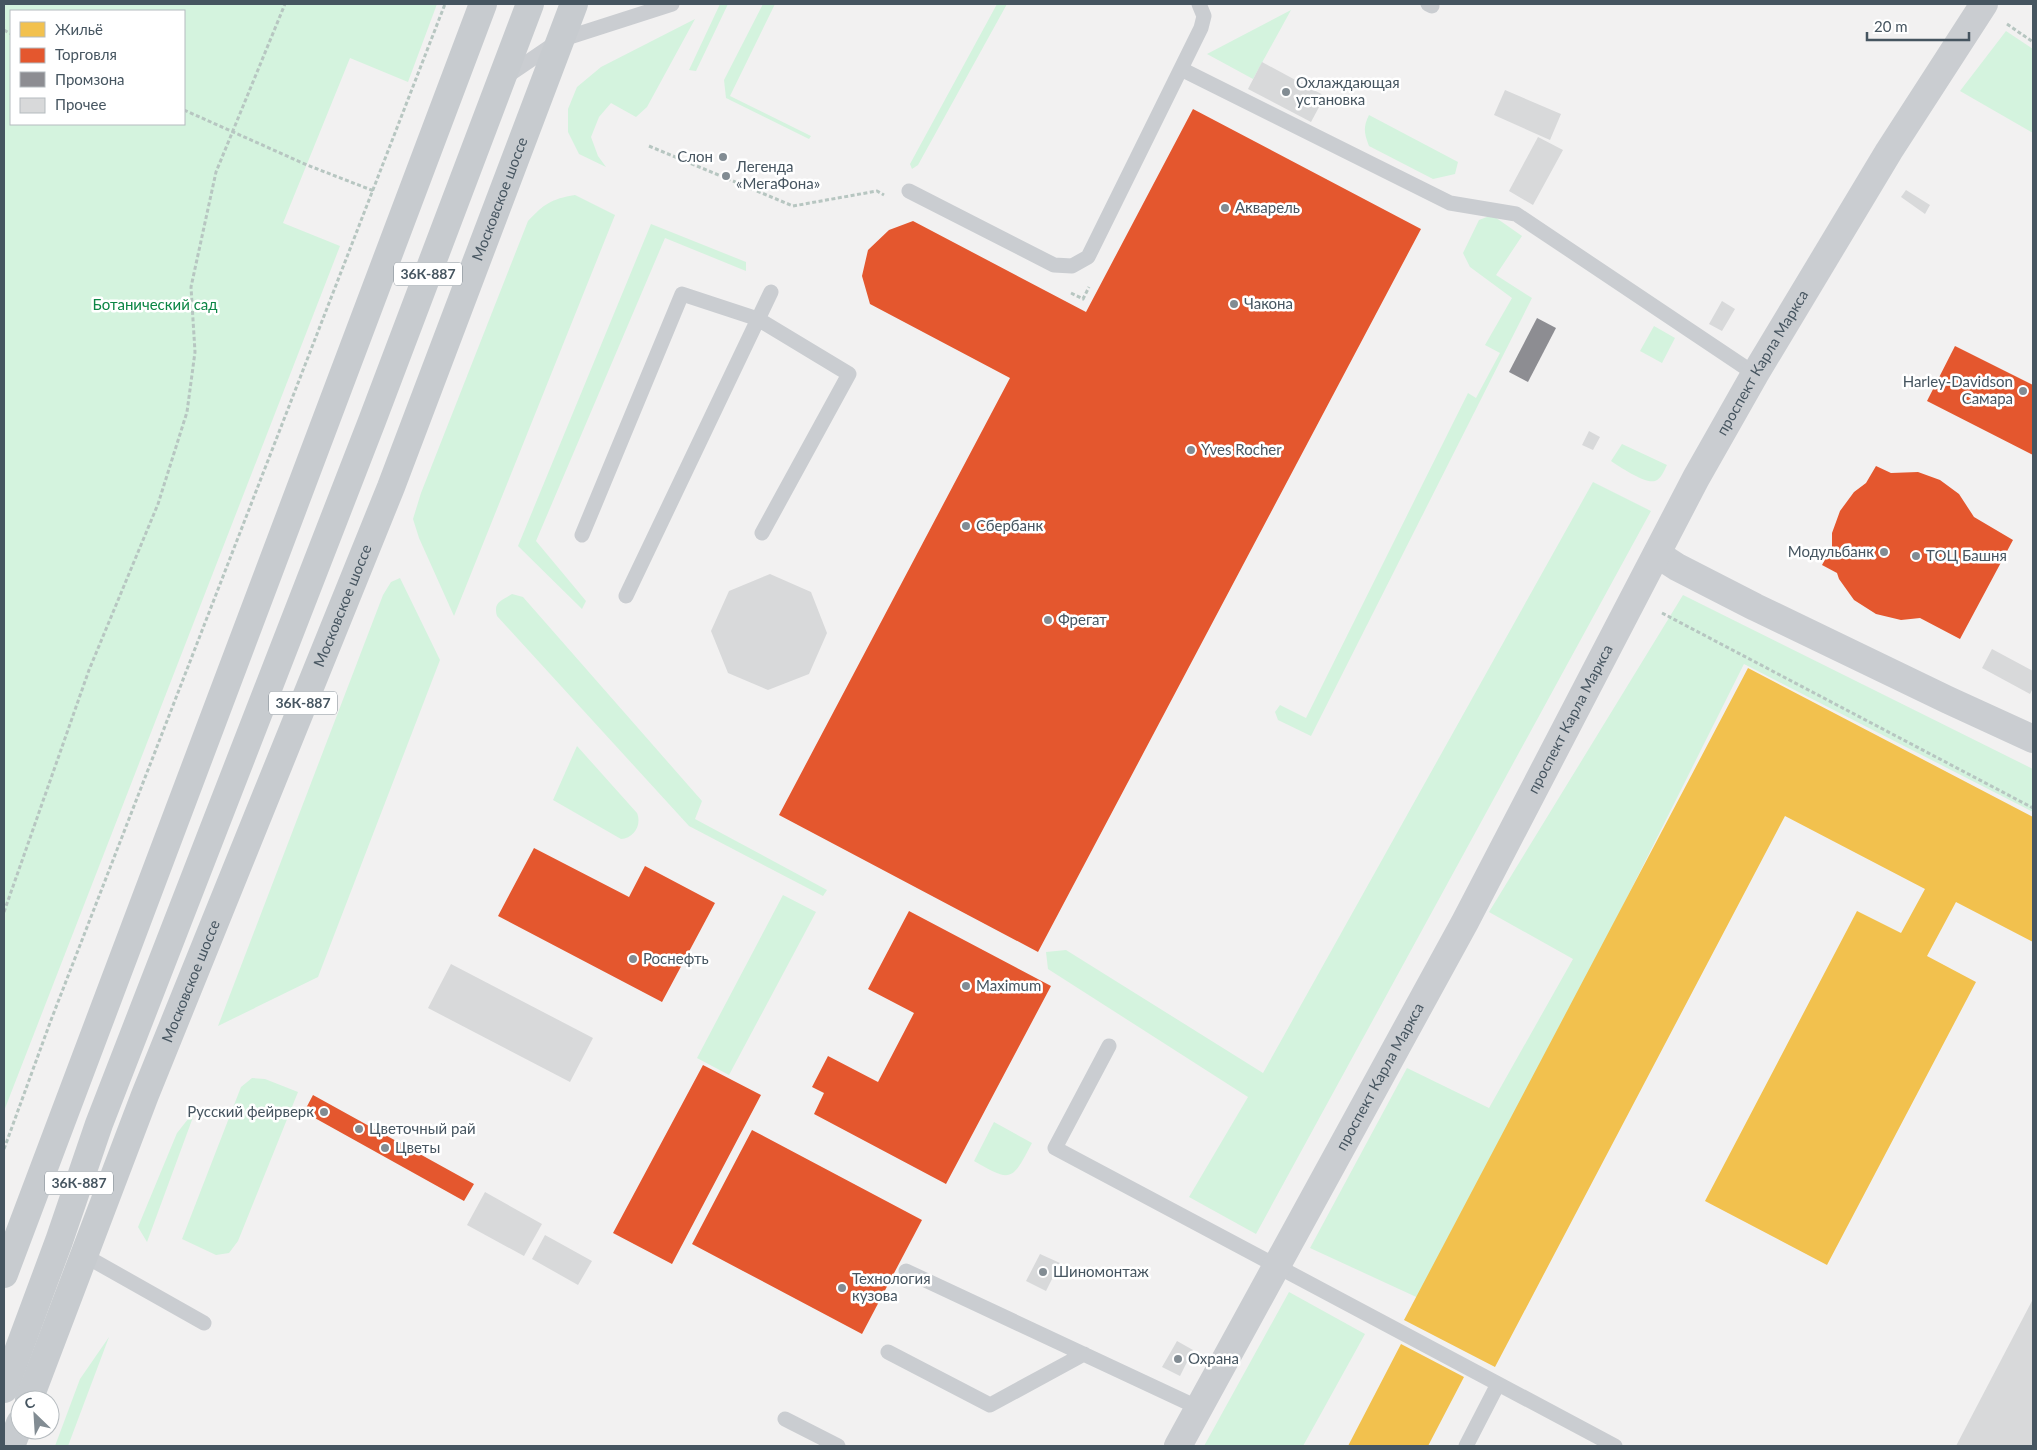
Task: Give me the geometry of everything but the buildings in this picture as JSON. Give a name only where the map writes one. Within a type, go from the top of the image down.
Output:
[{"type":"main road","name":"36К-887","points":[[4,1274],[483,4]]},
{"type":"main road","name":"36К-887","points":[[4,1389],[59,1241],[99,1124],[372,421],[530,4]]},
{"type":"main road","name":"Московское шоссе","points":[[33,1390],[145,1095],[391,487],[574,4]]},
{"type":"street","name":"проспект Карла Маркса","points":[[1178,1446],[1465,922],[1696,478],[1755,374],[1889,151],[1984,4]]},
{"type":"street","points":[[1657,554],[1677,567],[1755,607],[2033,739]]},
{"type":"lane","points":[[500,80],[560,40],[672,4]]},
{"type":"lane","points":[[909,191],[1054,266],[1072,266],[1088,257],[1202,28],[1204,16],[1199,4]]},
{"type":"lane","points":[[1181,69],[1450,203],[1516,214],[1755,374]]},
{"type":"lane","points":[[626,596],[771,292]]},
{"type":"lane","points":[[582,535],[682,294],[758,319],[849,374],[762,533]]},
{"type":"lane","points":[[1109,1046],[1055,1148],[1615,1446]]},
{"type":"lane","points":[[59,1241],[204,1323]]},
{"type":"lane","points":[[906,1271],[1199,1408]]},
{"type":"lane","points":[[888,1352],[990,1405],[1084,1354]]},
{"type":"lane","points":[[1466,1446],[1498,1384]]},
{"type":"lane","points":[[785,1419],[838,1446]]},
{"type":"path","points":[[4,912],[89,670],[158,504],[187,412],[195,352],[191,288],[216,172],[284,4]]},
{"type":"path","points":[[4,1149],[51,1020],[445,4]]},
{"type":"path","points":[[2004,21],[2033,42]]},
{"type":"path","points":[[185,110],[307,165],[374,191]]},
{"type":"path","points":[[649,146],[793,206],[877,191],[885,196]]},
{"type":"path","points":[[1066,290],[1083,299],[1092,281]]},
{"type":"path","points":[[1661,612],[2033,808]]},
{"type":"green space","name":"Ботанический сад","points":[[4,4],[437,4],[408,82],[350,58],[283,223],[340,246],[4,1111]]},
{"type":"green space","points":[[720,4],[728,4],[696,71],[689,70]]},
{"type":"green space","points":[[763,4],[775,4],[730,96],[811,136],[809,139],[726,98],[724,80]]},
{"type":"green space","points":[[997,4],[1007,4],[918,165],[912,169],[910,164]]},
{"type":"green space","points":[[1291,10],[1253,79],[1207,54]]},
{"type":"green space","points":[[695,19],[647,107],[636,117],[611,103],[599,117],[591,137],[598,156],[606,167],[579,154],[568,132],[568,109],[577,87],[601,67]]},
{"type":"green space","points":[[2006,31],[2033,49],[2033,133],[1960,91]]},
{"type":"green space","points":[[1369,115],[1458,162],[1455,174],[1433,179],[1369,146],[1365,130]]},
{"type":"green space","points":[[575,195],[615,215],[454,616],[419,538],[413,519],[421,493],[528,221],[548,203]]},
{"type":"green space","points":[[1492,215],[1522,236],[1496,275],[1532,298],[1311,736],[1278,720],[1275,712],[1280,705],[1306,718],[1468,393],[1476,398],[1500,353],[1485,345],[1512,298],[1470,267],[1463,253],[1479,220]]},
{"type":"green space","points":[[651,224],[746,262],[746,271],[665,238],[536,541],[586,601],[582,609],[518,546]]},
{"type":"green space","points":[[1654,326],[1675,338],[1662,363],[1640,351]]},
{"type":"green space","points":[[1622,444],[1667,465],[1661,477],[1655,481],[1645,480],[1611,461]]},
{"type":"green space","points":[[1593,482],[1651,511],[1256,1234],[1189,1197],[1248,1097],[1048,969],[1046,952],[1066,950],[1263,1073]]},
{"type":"green space","points":[[400,578],[440,660],[318,977],[218,1026],[383,595],[391,582]]},
{"type":"green space","points":[[512,594],[523,597],[702,801],[695,819],[827,890],[823,896],[689,826],[497,616],[497,605],[501,600]]},
{"type":"green space","points":[[1683,595],[2033,769],[2033,812],[1744,664],[1425,1301],[1310,1248],[1407,1068],[1489,1108],[1573,959],[1489,912]]},
{"type":"green space","points":[[577,746],[637,813],[638,826],[630,836],[621,839],[553,800]]},
{"type":"green space","points":[[783,895],[816,912],[729,1075],[697,1058]]},
{"type":"green space","points":[[252,1078],[265,1079],[298,1092],[238,1241],[229,1253],[216,1255],[182,1239],[241,1087]]},
{"type":"green space","points":[[196,1109],[147,1242],[138,1227],[177,1133]]},
{"type":"green space","points":[[994,1122],[1032,1143],[1020,1165],[1010,1174],[996,1173],[974,1161]]},
{"type":"green space","points":[[1289,1292],[1365,1334],[1303,1446],[1204,1446]]},
{"type":"green space","points":[[109,1337],[68,1446],[55,1446],[57,1440],[60,1440],[60,1433],[80,1379]]},
{"type":"place","name":"Охлаждающая установка","points":[[1286,92]]},
{"type":"place","name":"Слон","points":[[723,157]]},
{"type":"place","name":"Легенда «МегаФона»","points":[[726,176]]},
{"type":"place","name":"Акварель","points":[[1225,208]]},
{"type":"place","name":"Чакона","points":[[1234,304]]},
{"type":"place","name":"Harley-Davidson Самара","points":[[2023,391]]},
{"type":"place","name":"Yves Rocher","points":[[1191,450]]},
{"type":"place","name":"Сбербанк","points":[[966,526]]},
{"type":"place","name":"Модульбанк","points":[[1884,552]]},
{"type":"place","name":"ТОЦ Башня","points":[[1916,556]]},
{"type":"place","name":"Фрегат","points":[[1048,620]]},
{"type":"place","name":"Роснефть","points":[[633,959]]},
{"type":"place","name":"Maximum","points":[[966,986]]},
{"type":"place","name":"Русский фейрверк","points":[[324,1112]]},
{"type":"place","name":"Цветочный рай","points":[[359,1129]]},
{"type":"place","name":"Цветы","points":[[385,1148]]},
{"type":"place","name":"Шиномонтаж","points":[[1043,1272]]},
{"type":"place","name":"Технология кузова","points":[[842,1288]]},
{"type":"place","name":"Охрана","points":[[1178,1359]]}]
